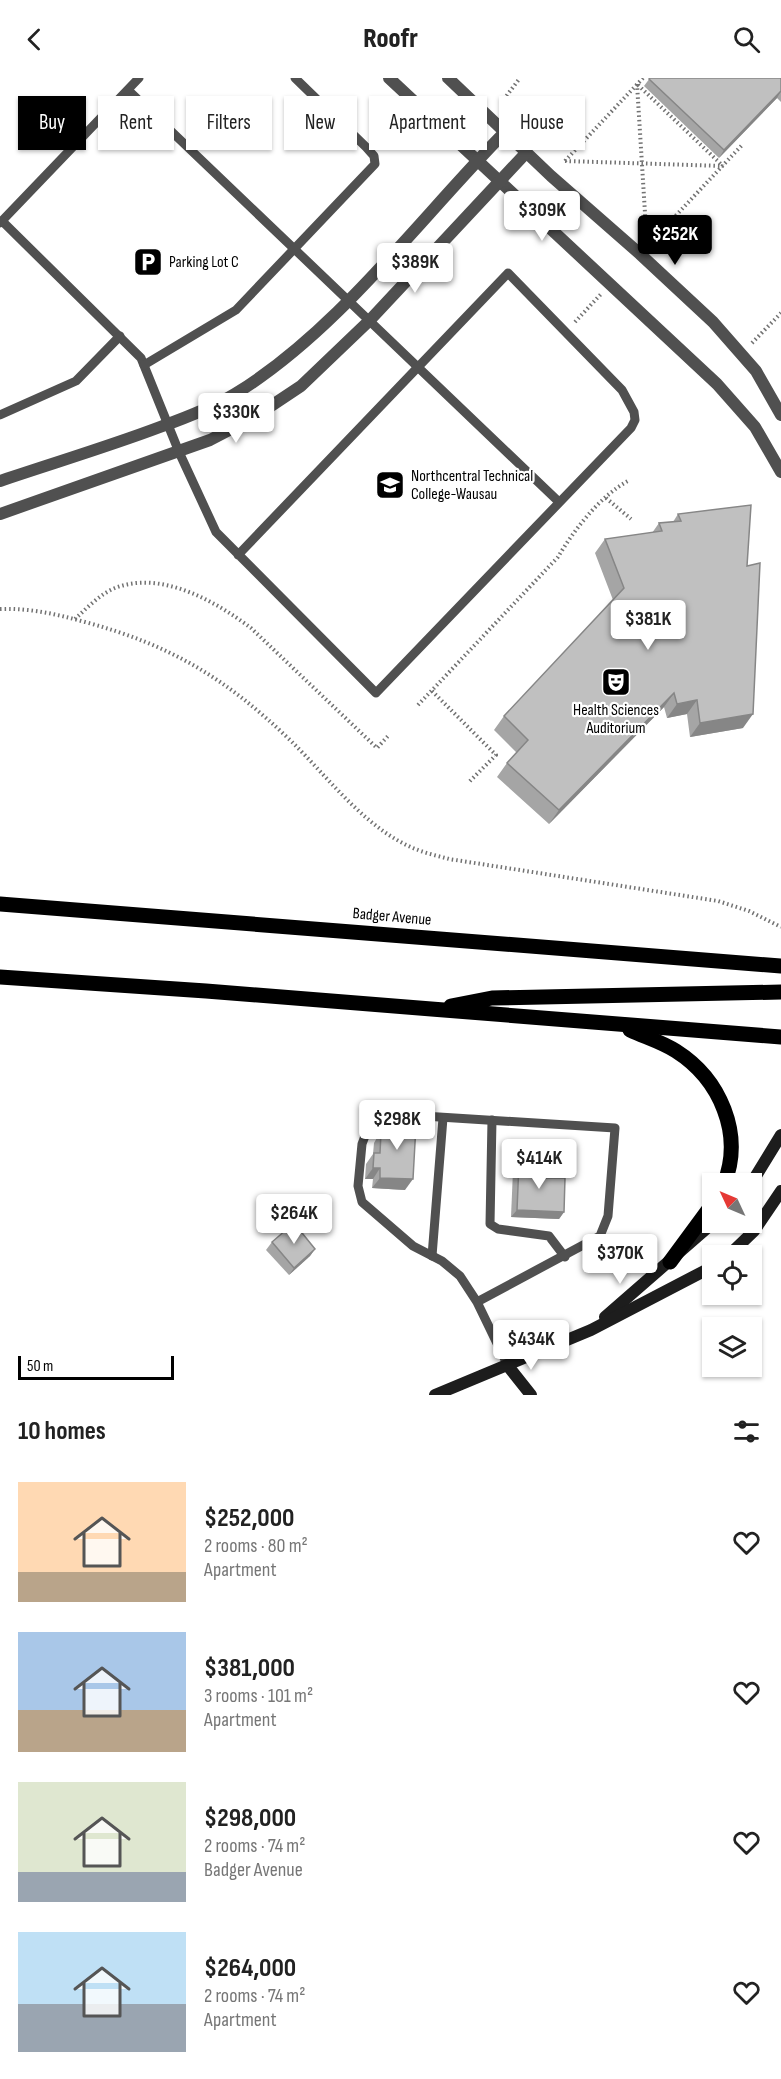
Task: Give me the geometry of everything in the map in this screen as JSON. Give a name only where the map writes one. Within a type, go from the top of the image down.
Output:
[{"type":"main road","name":"Badger Avenue","points":[[0,904],[781,966]]},
{"type":"main road","points":[[0,978],[781,1037]]},
{"type":"main road","points":[[434,1009],[492,998],[781,992]]},
{"type":"main road","points":[[616,1025],[676,1050],[695,1066],[713,1088],[726,1112],[731,1134],[730,1161],[727,1173]]},
{"type":"main road","points":[[759,1173],[781,1135]]},
{"type":"main road","points":[[739,1245],[754,1231],[780,1196]]},
{"type":"main road","points":[[670,1262],[702,1219]]},
{"type":"main road","points":[[591,1330],[702,1233]]},
{"type":"main road","points":[[435,1395],[591,1330],[702,1273]]},
{"type":"main road","points":[[508,1366],[531,1395]]},
{"type":"street","points":[[389,78],[717,384],[755,427],[781,472]]},
{"type":"street","points":[[448,78],[499,126]]},
{"type":"street","points":[[0,481],[168,424],[233,395],[253,382],[305,342],[499,138]]},
{"type":"street","points":[[523,150],[640,254],[720,330],[756,371],[781,415]]},
{"type":"street","points":[[0,514],[210,440],[256,416],[301,386],[370,320],[526,153]]},
{"type":"lane","points":[[139,78],[1,222],[141,358],[211,524],[238,555],[376,693],[631,428],[635,420],[634,412],[622,390],[595,360],[508,273],[238,555]]},
{"type":"lane","points":[[144,365],[236,310],[296,250],[375,164],[374,156],[366,147],[295,78]]},
{"type":"lane","points":[[128,90],[559,502]]},
{"type":"lane","points":[[0,415],[76,381],[120,336]]},
{"type":"lane","points":[[477,1302],[596,1239],[606,1224],[615,1128],[392,1114],[375,1119],[364,1136],[358,1186],[360,1198],[366,1206],[413,1246],[455,1271],[477,1302],[508,1366]]},
{"type":"lane","points":[[432,1256],[443,1118]]},
{"type":"lane","points":[[492,1120],[490,1224],[498,1229],[549,1236],[565,1257]]},
{"type":"path","points":[[506,96],[520,78]]},
{"type":"path","points":[[643,78],[565,161],[723,166]]},
{"type":"path","points":[[637,84],[646,229],[650,244],[743,144]]},
{"type":"path","points":[[637,84],[723,166]]},
{"type":"path","points":[[586,310],[601,294]]},
{"type":"path","points":[[750,345],[781,313]]},
{"type":"path","points":[[418,705],[558,557],[570,537],[606,498],[628,481]]},
{"type":"path","points":[[606,498],[631,519]]},
{"type":"path","points":[[74,619],[114,588],[139,582],[174,588],[231,614],[251,628],[377,748],[388,736]]},
{"type":"path","points":[[0,609],[22,608],[74,619],[130,634],[182,657],[213,676],[267,719],[362,812],[394,838],[418,850],[449,859],[718,901],[749,911],[781,927]]},
{"type":"path","points":[[432,691],[496,754],[468,783]]},
{"type":"building","points":[[650,78],[781,78],[781,91],[724,150]]},
{"type":"building","points":[[751,505],[747,566],[760,563],[753,714],[700,723],[697,700],[677,704],[674,693],[559,810],[507,763],[528,740],[504,716],[624,588],[605,539],[662,531],[659,523],[681,521],[678,514]]},
{"type":"building","points":[[386,1118],[401,1119],[401,1124],[416,1125],[413,1179],[380,1178],[380,1168],[373,1168],[374,1153],[380,1153],[381,1132],[385,1132]]},
{"type":"building","points":[[519,1163],[545,1164],[545,1178],[565,1178],[564,1212],[517,1210]]},
{"type":"building","points":[[294,1223],[315,1249],[294,1268],[272,1242]]},
{"type":"place","name":"Parking Lot C","points":[[148,262]]},
{"type":"place","name":"Northcentral Technical College-Wausau","points":[[390,485]]},
{"type":"place","name":"Health Sciences Auditorium","points":[[616,682]]}]
